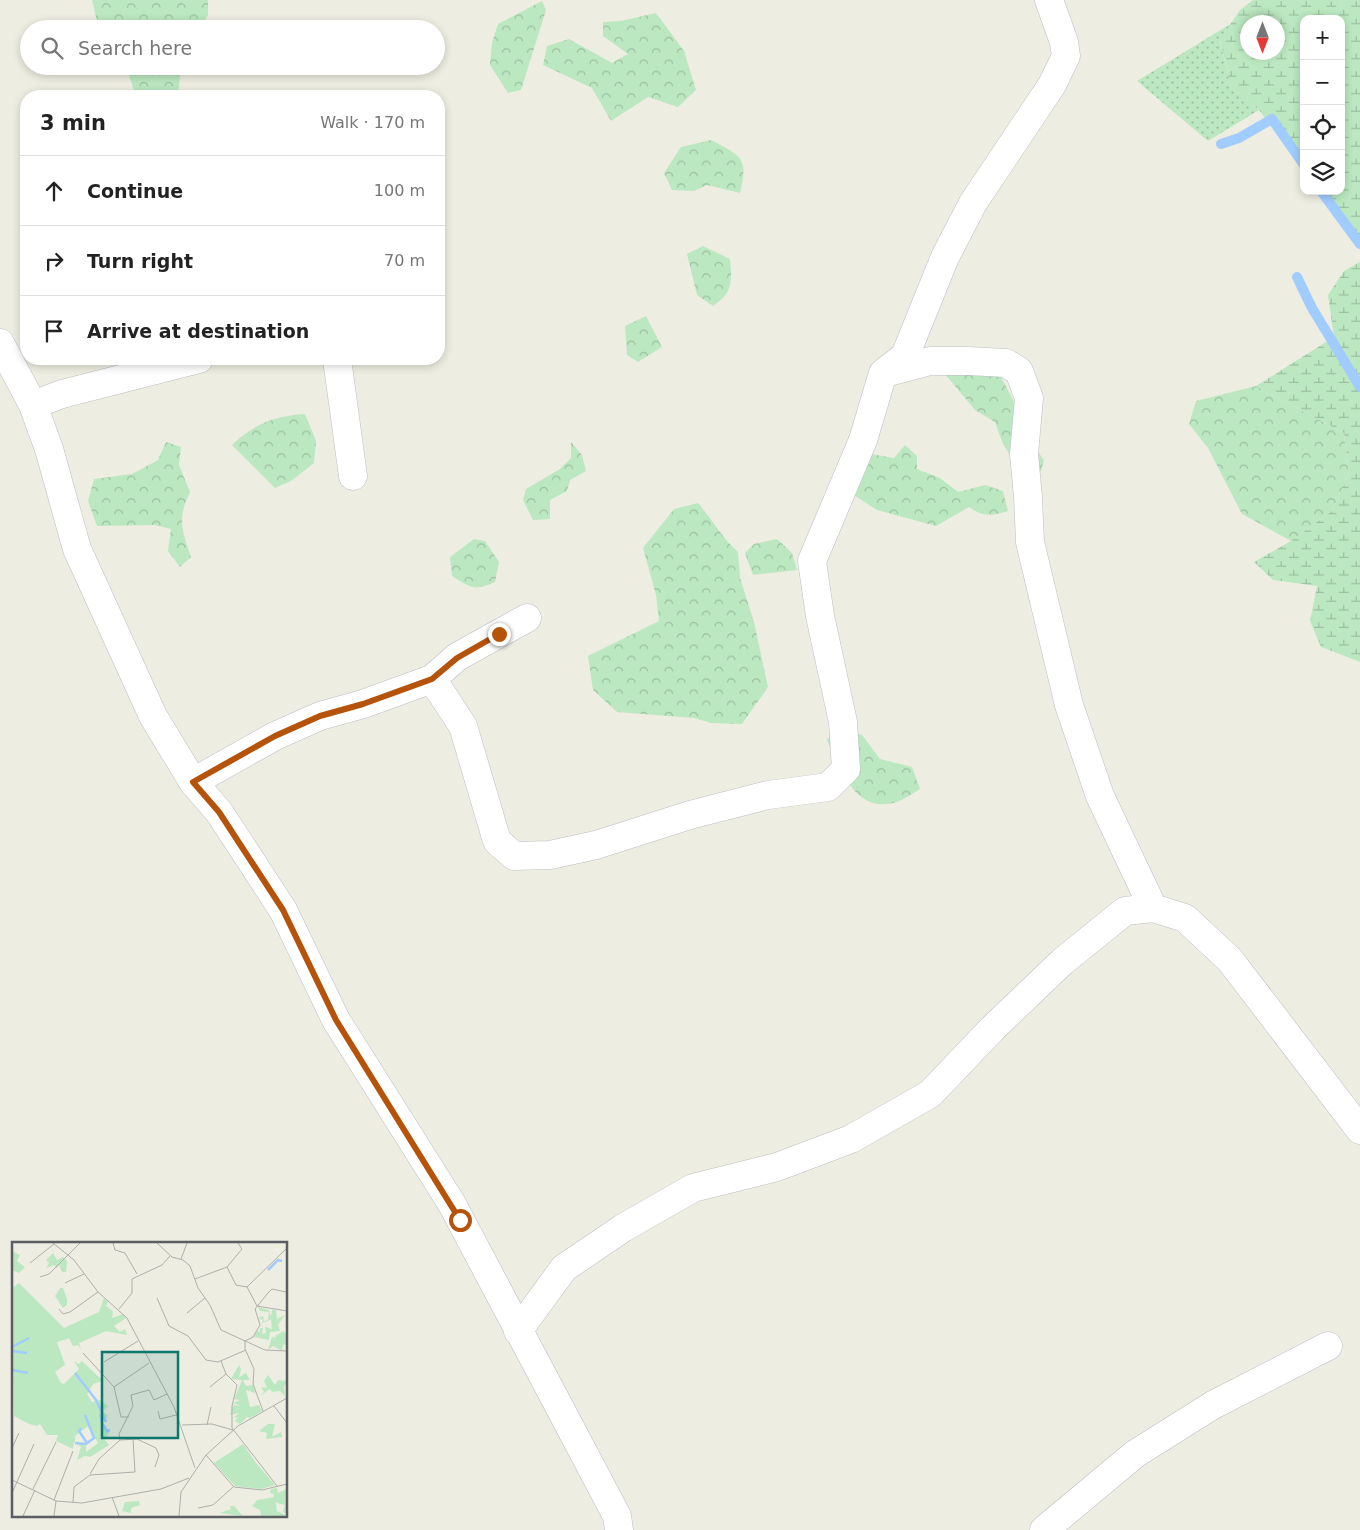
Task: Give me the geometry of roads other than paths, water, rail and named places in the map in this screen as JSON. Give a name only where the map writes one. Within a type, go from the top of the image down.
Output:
[{"type":"street","points":[[432,679],[463,726],[497,841],[514,856],[550,855],[596,845],[690,815],[768,795],[828,787],[846,769],[843,722],[820,616],[812,560],[864,440],[883,373],[905,356],[945,257],[973,203],[1052,84],[1066,56],[1064,42],[1049,0]]},
{"type":"street","points":[[0,343],[34,405],[49,449],[77,549],[153,716],[193,782],[219,812],[283,910],[336,1020],[452,1204],[617,1516],[619,1530]]},
{"type":"street","points":[[883,373],[940,361],[1006,363],[1019,371],[1029,398],[1024,454],[1030,542],[1069,705],[1100,796],[1154,908]]},
{"type":"street","points":[[34,405],[78,389],[175,365]]},
{"type":"street","points":[[339,365],[352,476]]},
{"type":"street","points":[[193,782],[275,736],[320,716],[363,704],[432,679],[457,658],[527,618]]},
{"type":"street","points":[[518,1331],[564,1268],[623,1228],[693,1188],[777,1167],[851,1139],[930,1094],[993,1028],[1062,962],[1125,911],[1154,908],[1185,918],[1230,960],[1360,1130]]},
{"type":"street","points":[[1044,1530],[1135,1454],[1213,1405],[1328,1346]]},
{"type":"waterway","points":[[1221,144],[1239,138],[1272,119],[1300,159]]},
{"type":"waterway","points":[[1324,195],[1360,244]]},
{"type":"waterway","points":[[1297,277],[1312,308],[1360,387]]}]
